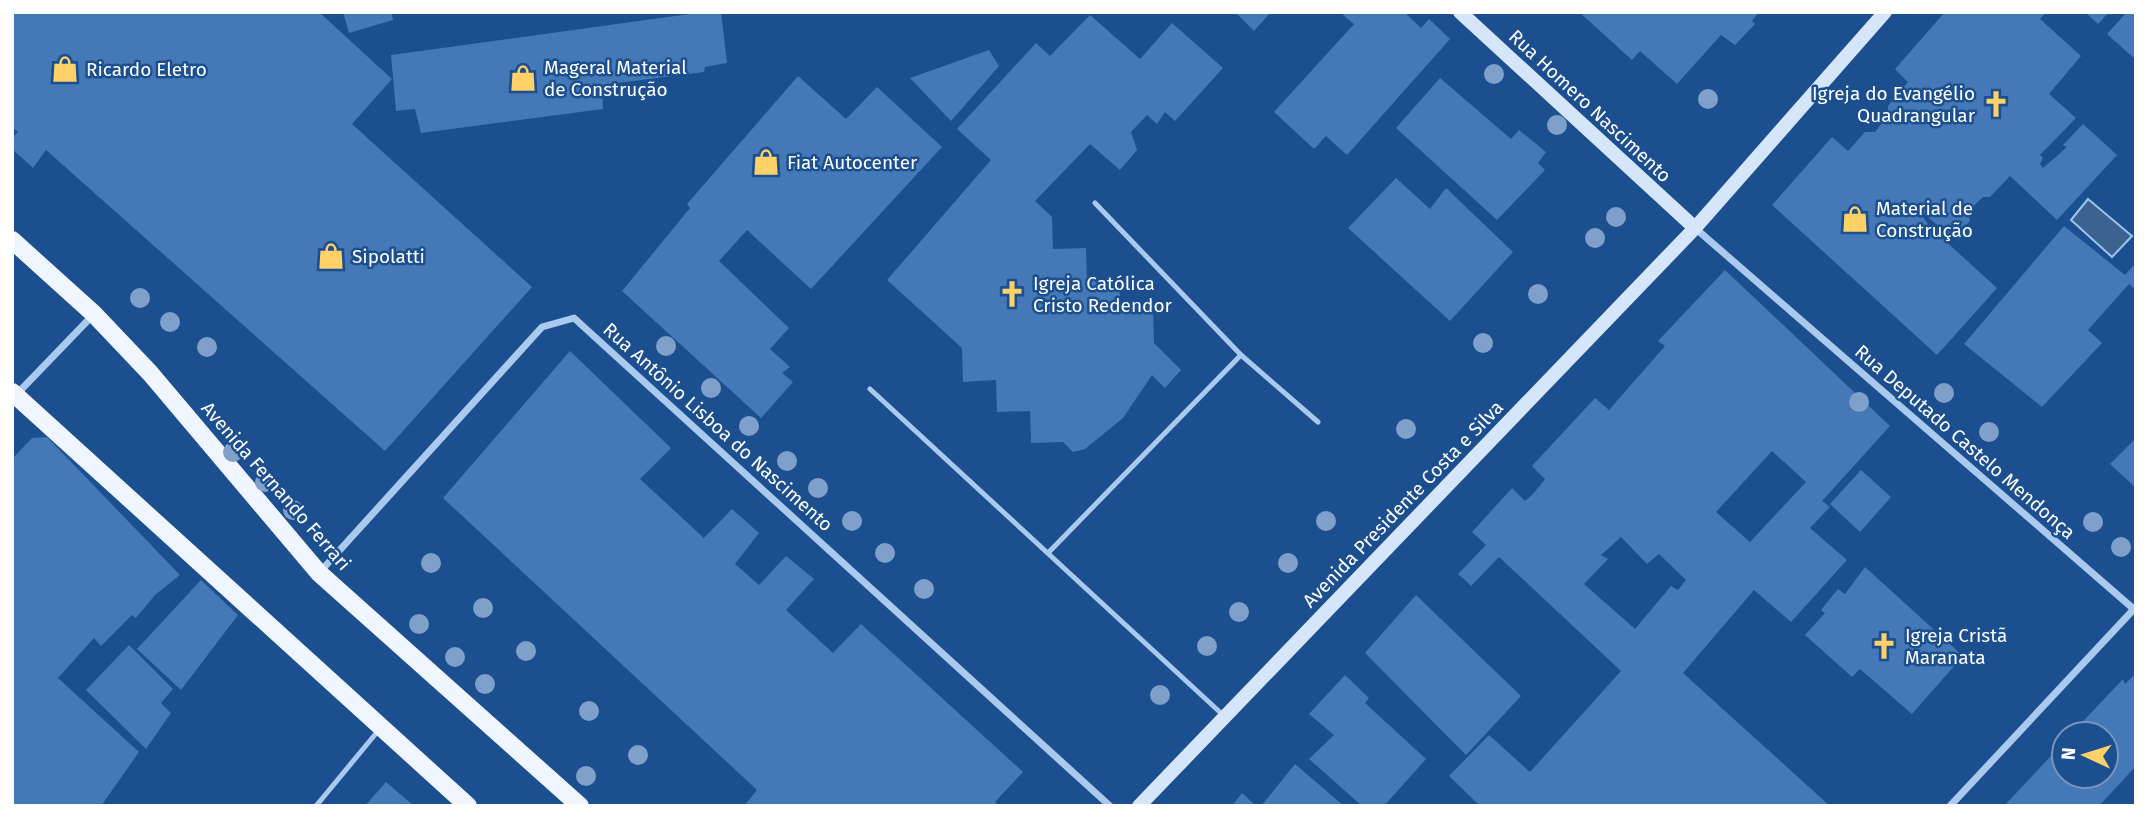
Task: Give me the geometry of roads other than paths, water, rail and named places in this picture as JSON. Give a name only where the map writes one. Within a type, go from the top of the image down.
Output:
[{"type":"main road","name":"Avenida Fernando Ferrari","points":[[12,240],[93,314],[150,373],[319,573],[580,806]]},
{"type":"main road","points":[[13,395],[468,806]]},
{"type":"street","name":"Rua Homero Nascimento","points":[[1460,12],[1695,228]]},
{"type":"street","name":"Avenida Presidente Costa e Silva","points":[[1139,806],[1695,228],[1885,12]]},
{"type":"street","name":"Rua Deputado Castelo Mendonça","points":[[1695,228],[2135,610]]},
{"type":"street","points":[[13,395],[93,314]]},
{"type":"street","name":"Rua Antônio Lisboa do Nascimento","points":[[319,573],[542,327],[574,317],[1110,806]]},
{"type":"street","points":[[1950,806],[2135,610]]},
{"type":"lane","points":[[1095,203],[1241,355],[1318,422]]},
{"type":"lane","points":[[1048,553],[1241,355]]},
{"type":"lane","points":[[870,389],[1225,717]]},
{"type":"lane","points":[[316,806],[380,729]]},
{"type":"water","points":[[2088,199],[2132,236],[2112,257],[2071,220]]},
{"type":"place","name":"Ricardo Eletro","points":[[65,69]]},
{"type":"place","name":"Mageral Material de Construção","points":[[523,78]]},
{"type":"place","name":"Igreja do Evangélio Quadrangular","points":[[1996,104]]},
{"type":"place","name":"Fiat Autocenter","points":[[766,162]]},
{"type":"place","name":"Material de Construção","points":[[1855,219]]},
{"type":"place","name":"Sipolatti","points":[[331,256]]},
{"type":"place","name":"Igreja Católica Cristo Redendor","points":[[1012,294]]},
{"type":"place","name":"Igreja Cristã Maranata","points":[[1884,646]]}]
